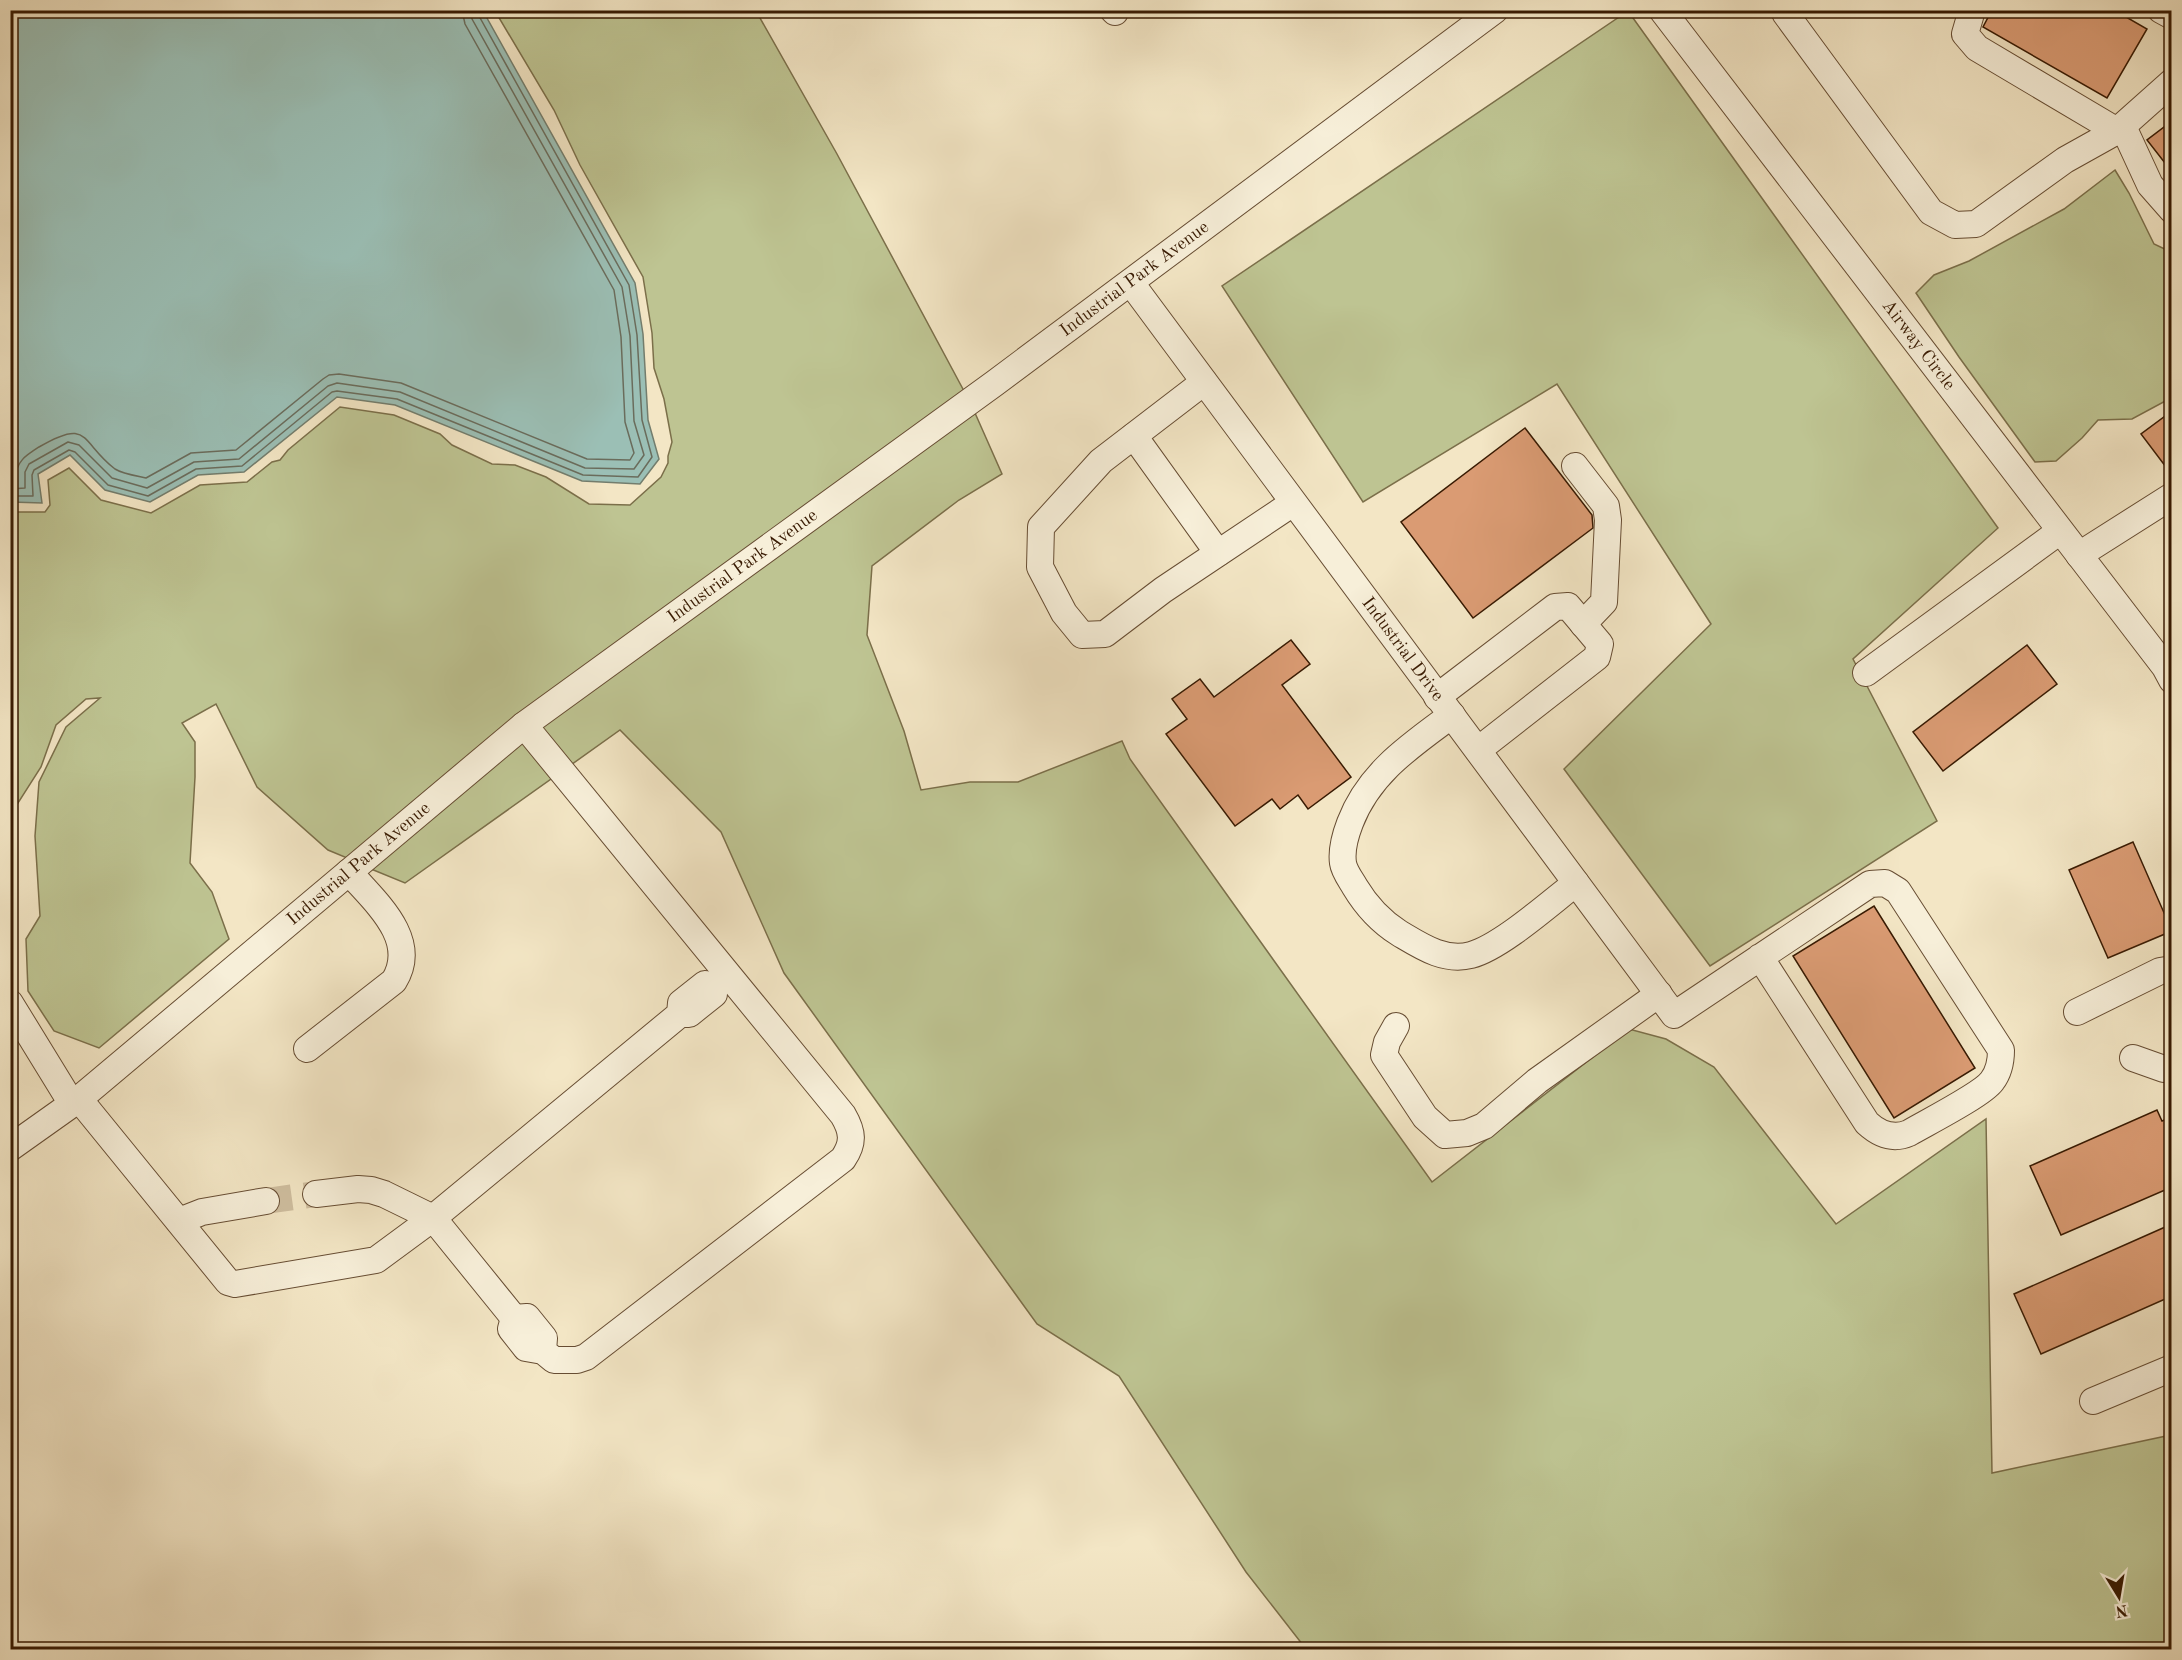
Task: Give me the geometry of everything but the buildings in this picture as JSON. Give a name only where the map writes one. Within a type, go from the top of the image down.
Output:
[{"type":"street","name":"Industrial Park Avenue","points":[[10,1148],[75,1102],[524,725],[1131,284],[1495,10]]},
{"type":"street","name":"Airway Circle","points":[[1662,10],[2169,670]]},
{"type":"street","points":[[1972,10],[1965,34],[1977,48],[2117,131],[2126,133],[2150,185],[2172,210]]},
{"type":"street","points":[[2161,10],[2172,16]]},
{"type":"street","points":[[1785,12],[1931,212],[1955,225],[1976,224],[2065,160],[2117,131],[2172,82]]},
{"type":"street","name":"Industrial Drive","points":[[1131,284],[1674,1015],[1760,957]]},
{"type":"street","points":[[1204,382],[1101,461],[1041,527],[1040,567],[1064,613],[1082,635],[1105,634],[1163,590],[1293,502]]},
{"type":"street","points":[[1134,436],[1218,553]]},
{"type":"street","points":[[1575,466],[1606,506],[1608,520],[1604,602],[1583,624]]},
{"type":"street","points":[[2079,555],[2172,496]]},
{"type":"street","points":[[1866,673],[2061,531]]},
{"type":"street","points":[[1478,750],[1597,657],[1600,644],[1568,606],[1555,608],[1444,706],[1406,749],[1374,780],[1355,810],[1344,839],[1343,865],[1364,903],[1383,922],[1428,950],[1455,958],[1473,954],[1494,945],[1576,883]]},
{"type":"street","points":[[316,1194],[358,1189],[372,1190],[433,1218],[514,1318],[527,1317],[544,1338],[543,1351],[554,1360],[577,1360],[586,1356],[843,1160],[850,1149],[852,1137],[843,1114],[721,980],[524,725]]},
{"type":"street","points":[[307,1050],[394,981],[400,971],[401,947],[394,925],[349,872]]},
{"type":"street","points":[[1870,884],[1891,886],[1898,891],[2001,1050],[1997,1073],[1988,1087],[1909,1133],[1897,1136],[1880,1133],[1867,1123],[1760,957],[1870,884]]},
{"type":"street","points":[[2077,1012],[2160,971],[2172,969]]},
{"type":"street","points":[[14,1019],[75,1102],[179,1221],[228,1282],[235,1284],[376,1260],[433,1218],[680,1014],[689,1014],[714,994],[721,980]]},
{"type":"street","points":[[1396,1026],[1387,1042],[1384,1055],[1425,1117],[1445,1135],[1467,1133],[1484,1126],[1537,1082],[1659,994]]},
{"type":"street","points":[[2133,1058],[2172,1070]]},
{"type":"street","points":[[179,1221],[202,1212],[266,1201]]},
{"type":"street","points":[[2093,1401],[2172,1368]]},
{"type":"green space","points":[[495,11],[756,11],[837,154],[964,391],[347,858],[328,850],[257,787],[216,704],[182,723],[195,742],[190,863],[212,892],[229,939],[99,1048],[54,1031],[28,991],[26,939],[40,916],[35,836],[39,782],[66,727],[100,698],[86,699],[56,725],[41,767],[11,814],[11,512],[45,512],[50,505],[48,480],[69,468],[101,500],[151,513],[200,485],[247,482],[272,462],[280,460],[288,450],[340,407],[394,415],[440,434],[452,445],[492,464],[515,465],[546,477],[589,504],[630,505],[661,477],[668,463],[672,442],[664,399],[654,368],[652,333],[643,277],[580,165],[554,110]]},
{"type":"green space","points":[[1628,11],[1998,528],[1853,659],[1937,821],[1710,966],[1564,769],[1711,624],[1557,384],[1363,502],[1222,286]]},
{"type":"green space","points":[[2115,170],[2154,244],[2171,252],[2171,398],[2132,419],[2098,420],[2056,461],[2035,462],[1916,293],[1934,275],[1969,261],[2064,209]]},
{"type":"green space","points":[[975,413],[1002,474],[959,500],[872,566],[867,635],[904,731],[921,790],[970,782],[1018,782],[1122,741],[1130,759],[1432,1182],[1629,1029],[1666,1039],[1714,1067],[1836,1224],[1986,1119],[1992,1473],[2171,1435],[2165,1649],[1306,1649],[1246,1572],[1119,1376],[1037,1324],[784,973],[721,832],[620,730],[405,883],[371,869],[531,735]]},
{"type":"water","points":[[11,10],[483,11],[635,283],[643,334],[648,420],[659,459],[640,484],[582,481],[395,405],[337,397],[244,472],[198,475],[150,502],[105,490],[70,455],[38,474],[42,503],[11,502]]},
{"type":"tunnel","points":[[266,1201],[316,1194]]}]
